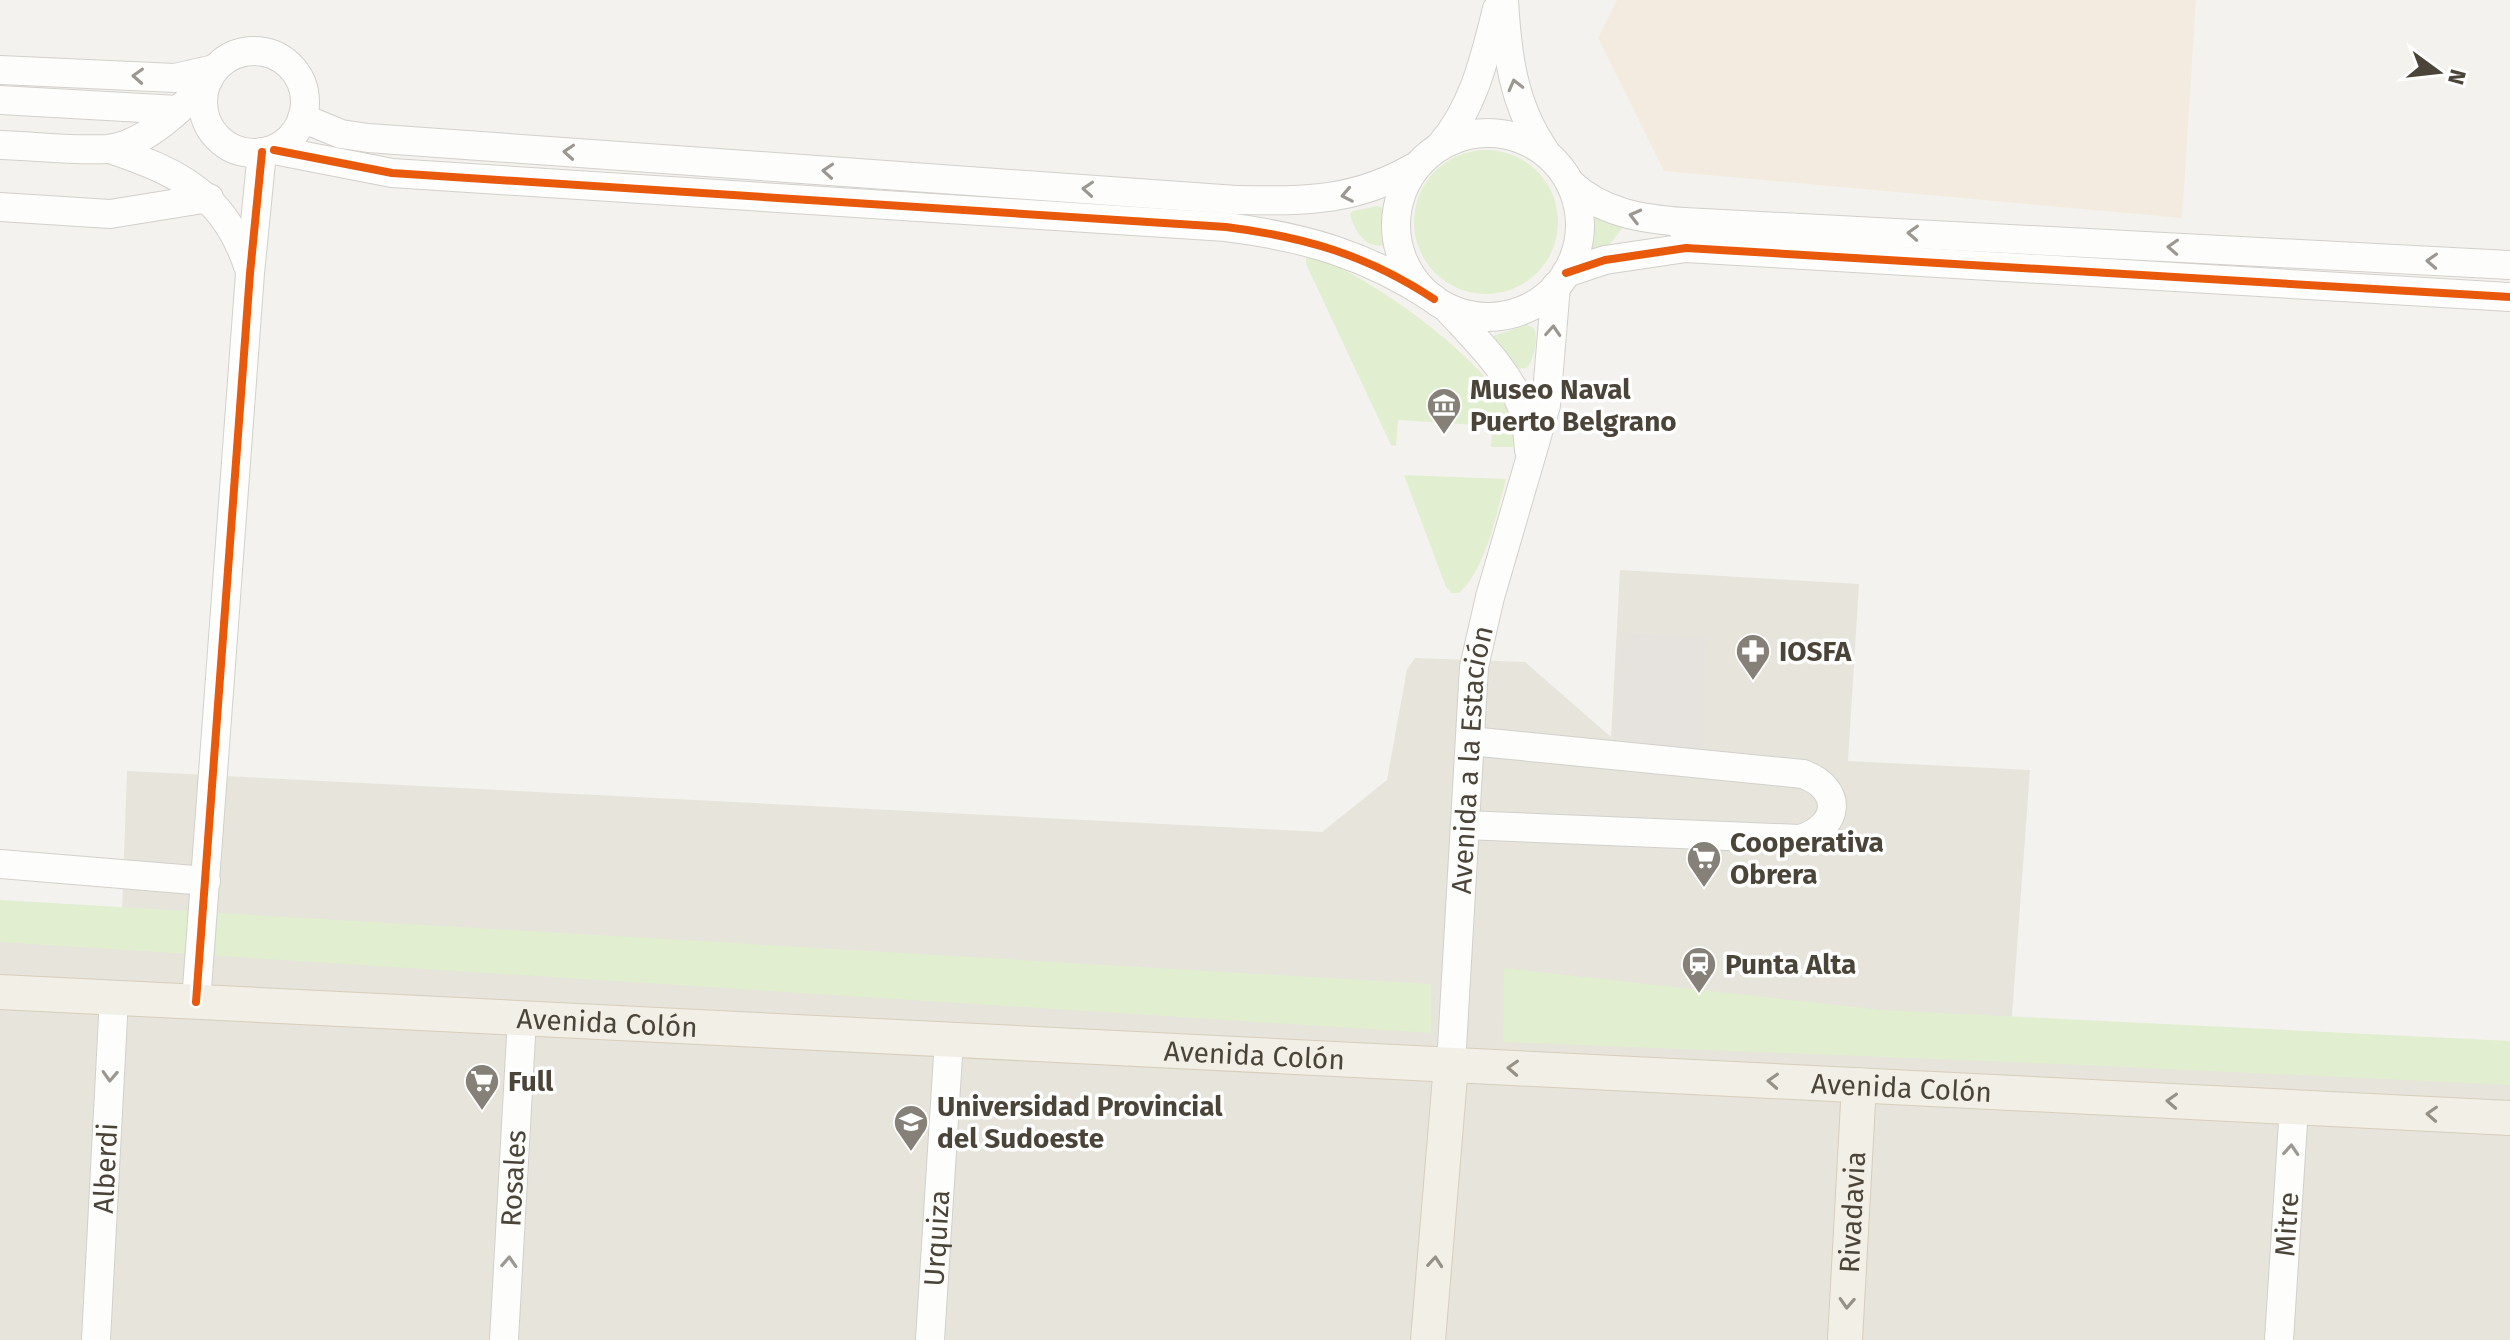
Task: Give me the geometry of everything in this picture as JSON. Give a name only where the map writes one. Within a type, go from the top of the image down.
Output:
[{"type":"main road","name":"Avenida Colón","points":[[0,992],[2510,1118]]},
{"type":"main road","points":[[1428,1340],[1451,1065]]},
{"type":"main road","name":"Rivadavia","points":[[1845,1340],[1859,1085]]},
{"type":"street","points":[[1501,0],[1515,87],[1531,130],[1547,155],[1580,193],[1613,210],[1647,219],[1685,235],[2510,297]]},
{"type":"street","points":[[1501,0],[1471,96],[1454,128],[1401,195],[1396,218],[1398,241],[1410,274],[1488,354],[1517,397],[1524,414],[1530,463]]},
{"type":"street","points":[[110,149],[135,140],[178,110],[222,62],[242,52],[263,51],[274,54],[292,67],[305,96],[302,118],[291,137],[268,151]]},
{"type":"street","points":[[0,70],[175,78],[212,74]]},
{"type":"street","points":[[212,74],[205,89],[204,110],[216,135],[237,150],[268,151],[392,173],[1250,230],[1288,236],[1351,256],[1397,275],[1440,303],[1475,316],[1504,315],[1532,305],[1561,280],[1605,260],[1685,235],[2510,265]]},
{"type":"street","points":[[0,100],[178,110]]},
{"type":"street","points":[[302,118],[341,134],[368,138],[1236,200],[1292,201],[1338,197],[1377,187],[1464,136],[1493,133],[1522,139],[1547,155]]},
{"type":"street","points":[[0,145],[110,149],[147,161],[180,177],[209,198],[236,235],[250,273]]},
{"type":"street","points":[[196,1002],[250,273],[268,151]]},
{"type":"street","points":[[1561,280],[1573,260],[1579,229],[1576,198],[1570,183]]},
{"type":"street","points":[[0,207],[110,214],[209,198]]},
{"type":"street","name":"Avenida a la Estación","points":[[1451,1065],[1474,667],[1490,597],[1546,405],[1561,280]]},
{"type":"street","points":[[1465,825],[1800,839],[1824,827],[1832,810],[1826,787],[1803,774],[1470,741]]},
{"type":"street","points":[[0,864],[206,881]]},
{"type":"street","name":"Alberdi","points":[[96,1340],[114,998]]},
{"type":"street","name":"Rosales","points":[[504,1340],[522,1018]]},
{"type":"street","name":"Urquiza","points":[[930,1340],[949,1040]]},
{"type":"street","name":"Mitre","points":[[2279,1340],[2294,1107]]},
{"type":"shaded area","points":[[1617,0],[2196,0],[2182,218],[1664,171],[1598,38]]},
{"type":"shaded area","points":[[1620,570],[1859,584],[1848,761],[2030,770],[2010,1043],[2510,1067],[2510,1340],[0,1340],[0,935],[121,940],[127,771],[1322,832],[1387,780],[1407,669],[1415,658],[1525,662],[1611,737]]},
{"type":"shaded area","points":[[1619,632],[1705,639],[1703,750],[1613,743]]},
{"type":"green space","points":[[1486,150],[1514,155],[1537,171],[1553,194],[1558,222],[1553,250],[1537,273],[1514,289],[1486,294],[1458,289],[1435,273],[1419,250],[1414,222],[1419,194],[1435,171],[1458,155]]},
{"type":"green space","points":[[1378,206],[1384,209],[1386,242],[1378,246],[1362,238],[1350,214]]},
{"type":"green space","points":[[1590,214],[1622,224],[1623,227],[1607,248],[1590,252],[1586,247]]},
{"type":"green space","points":[[1309,256],[1357,277],[1384,294],[1463,355],[1484,375],[1503,400],[1512,427],[1513,447],[1491,447],[1492,426],[1398,420],[1396,446],[1391,445],[1306,264]]},
{"type":"green space","points":[[1527,325],[1535,332],[1534,354],[1527,368],[1516,369],[1494,342],[1493,336]]},
{"type":"green space","points":[[1404,475],[1506,479],[1483,556],[1459,593],[1452,593],[1446,587]]},
{"type":"green space","points":[[0,900],[1431,984],[1431,1033],[0,942]]},
{"type":"green space","points":[[1504,968],[1882,1010],[2510,1041],[2510,1085],[1503,1042]]},
{"type":"cycle path","points":[[274,150],[392,173],[1226,227],[1282,236],[1334,250],[1384,271],[1434,299]]},
{"type":"cycle path","points":[[196,1002],[250,273],[262,152]]},
{"type":"cycle path","points":[[1566,273],[1605,260],[1686,248],[2510,297]]},
{"type":"place","name":"Museo Naval Puerto Belgrano","points":[[1444,436]]},
{"type":"place","name":"IOSFA","points":[[1753,682]]},
{"type":"place","name":"Cooperativa Obrera","points":[[1704,889]]},
{"type":"place","name":"Punta Alta","points":[[1699,995]]},
{"type":"place","name":"Full","points":[[482,1112]]},
{"type":"place","name":"Universidad Provincial del Sudoeste","points":[[911,1153]]}]
